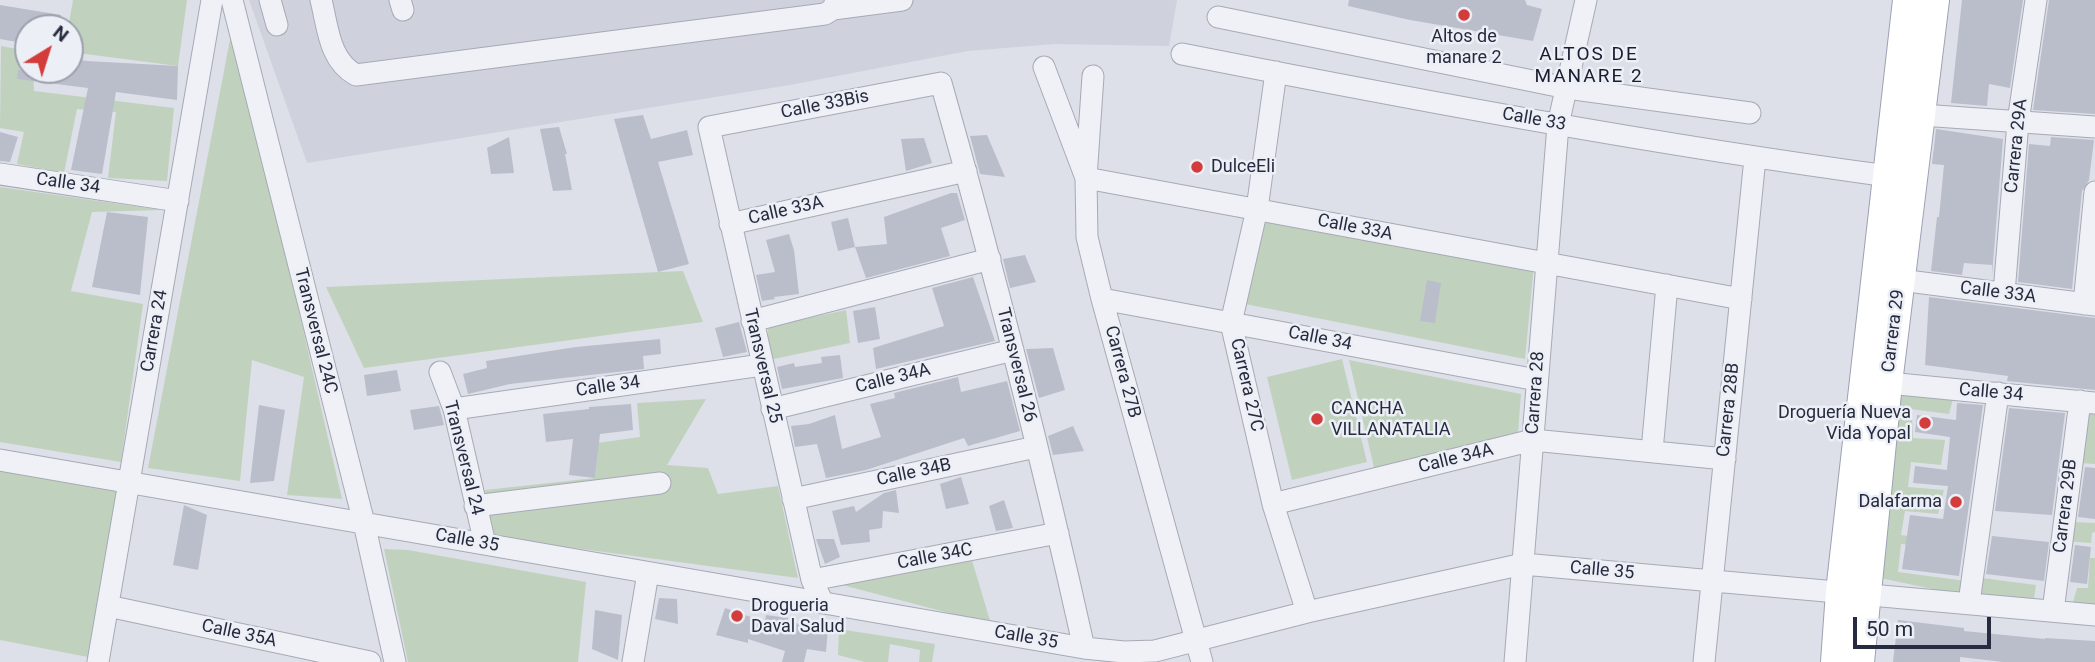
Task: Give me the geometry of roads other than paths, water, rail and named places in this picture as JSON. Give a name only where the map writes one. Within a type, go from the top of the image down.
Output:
[{"type":"main road","name":"Carrera 29","points":[[1835,662],[1853,593],[1888,383],[1900,280],[1907,114],[1907,0]]},
{"type":"main road","name":"Carrera 29","points":[[1860,662],[1853,593],[1888,176],[1907,114],[1935,0]]},
{"type":"street","name":"Carrera 24","points":[[98,662],[212,0]]},
{"type":"street","name":"Transversal 24C","points":[[232,0],[364,523],[395,662]]},
{"type":"street","points":[[270,0],[277,25]]},
{"type":"street","points":[[321,0],[336,58],[356,75],[825,14],[835,5],[902,0]]},
{"type":"street","name":"Carrera 28","points":[[1515,662],[1558,125],[1586,0]]},
{"type":"street","name":"Carrera 29A","points":[[2004,293],[2018,122],[2036,0]]},
{"type":"street","points":[[1219,17],[1567,88],[1751,113]]},
{"type":"street","name":"Calle 33","points":[[1182,54],[1558,125],[1755,158],[1888,176]]},
{"type":"street","points":[[1044,67],[1086,178]]},
{"type":"street","name":"Carrera 27C","points":[[1276,72],[1257,209],[1231,323],[1273,504],[1307,612]]},
{"type":"street","name":"Carrera 27B","points":[[1093,76],[1086,178],[1087,237],[1202,662]]},
{"type":"street","name":"Calle 33Bis","points":[[709,127],[941,83]]},
{"type":"street","name":"Transversal 26","points":[[941,83],[990,259],[1084,648]]},
{"type":"street","points":[[1907,114],[2095,127]]},
{"type":"street","name":"Transversal 25","points":[[709,127],[812,580],[823,603]]},
{"type":"street","name":"Carrera 28B","points":[[1704,662],[1755,158]]},
{"type":"street","name":"Calle 33A","points":[[730,224],[966,171]]},
{"type":"street","name":"Calle 34","points":[[0,174],[178,201]]},
{"type":"street","name":"Calle 33A","points":[[1086,178],[1741,299]]},
{"type":"street","points":[[2090,305],[2095,191]]},
{"type":"street","points":[[752,321],[990,259]]},
{"type":"street","name":"Calle 33A","points":[[1900,280],[2090,305]]},
{"type":"street","points":[[1651,451],[1667,285]]},
{"type":"street","name":"Calle 34","points":[[1102,299],[1537,380]]},
{"type":"street","name":"Calle 34A","points":[[772,409],[1013,350]]},
{"type":"street","name":"Calle 34","points":[[454,409],[762,365]]},
{"type":"street","name":"Transversal 24","points":[[440,372],[454,409],[485,544]]},
{"type":"street","name":"Calle 34","points":[[1888,383],[2087,402]]},
{"type":"street","points":[[1969,603],[1998,393]]},
{"type":"street","name":"Carrera 29B","points":[[2053,611],[2087,402]]},
{"type":"street","name":"Calle 34A","points":[[1273,504],[1533,440],[1725,459]]},
{"type":"street","name":"Calle 34B","points":[[793,499],[1035,447]]},
{"type":"street","name":"Calle 35","points":[[0,460],[823,603],[1051,653],[1084,648],[1124,652],[1156,651],[1307,612],[1523,564],[2095,615]]},
{"type":"street","points":[[475,506],[660,483]]},
{"type":"street","name":"Calle 34C","points":[[812,580],[1058,533]]},
{"type":"street","points":[[633,662],[648,573]]},
{"type":"street","name":"Calle 35A","points":[[108,606],[370,662]]},
{"type":"place","name":"Altos de manare 2","points":[[1464,15]]},
{"type":"place","name":"DulceEli","points":[[1197,167]]},
{"type":"place","name":"CANCHA VILLANATALIA","points":[[1317,419]]},
{"type":"place","name":"Droguería Nueva Vida Yopal","points":[[1925,423]]},
{"type":"place","name":"Dalafarma","points":[[1956,502]]},
{"type":"place","name":"Drogueria Daval Salud","points":[[737,616]]},
{"type":"district","name":"ALTOS DE MANARE 2","points":[[1589,66]]}]
